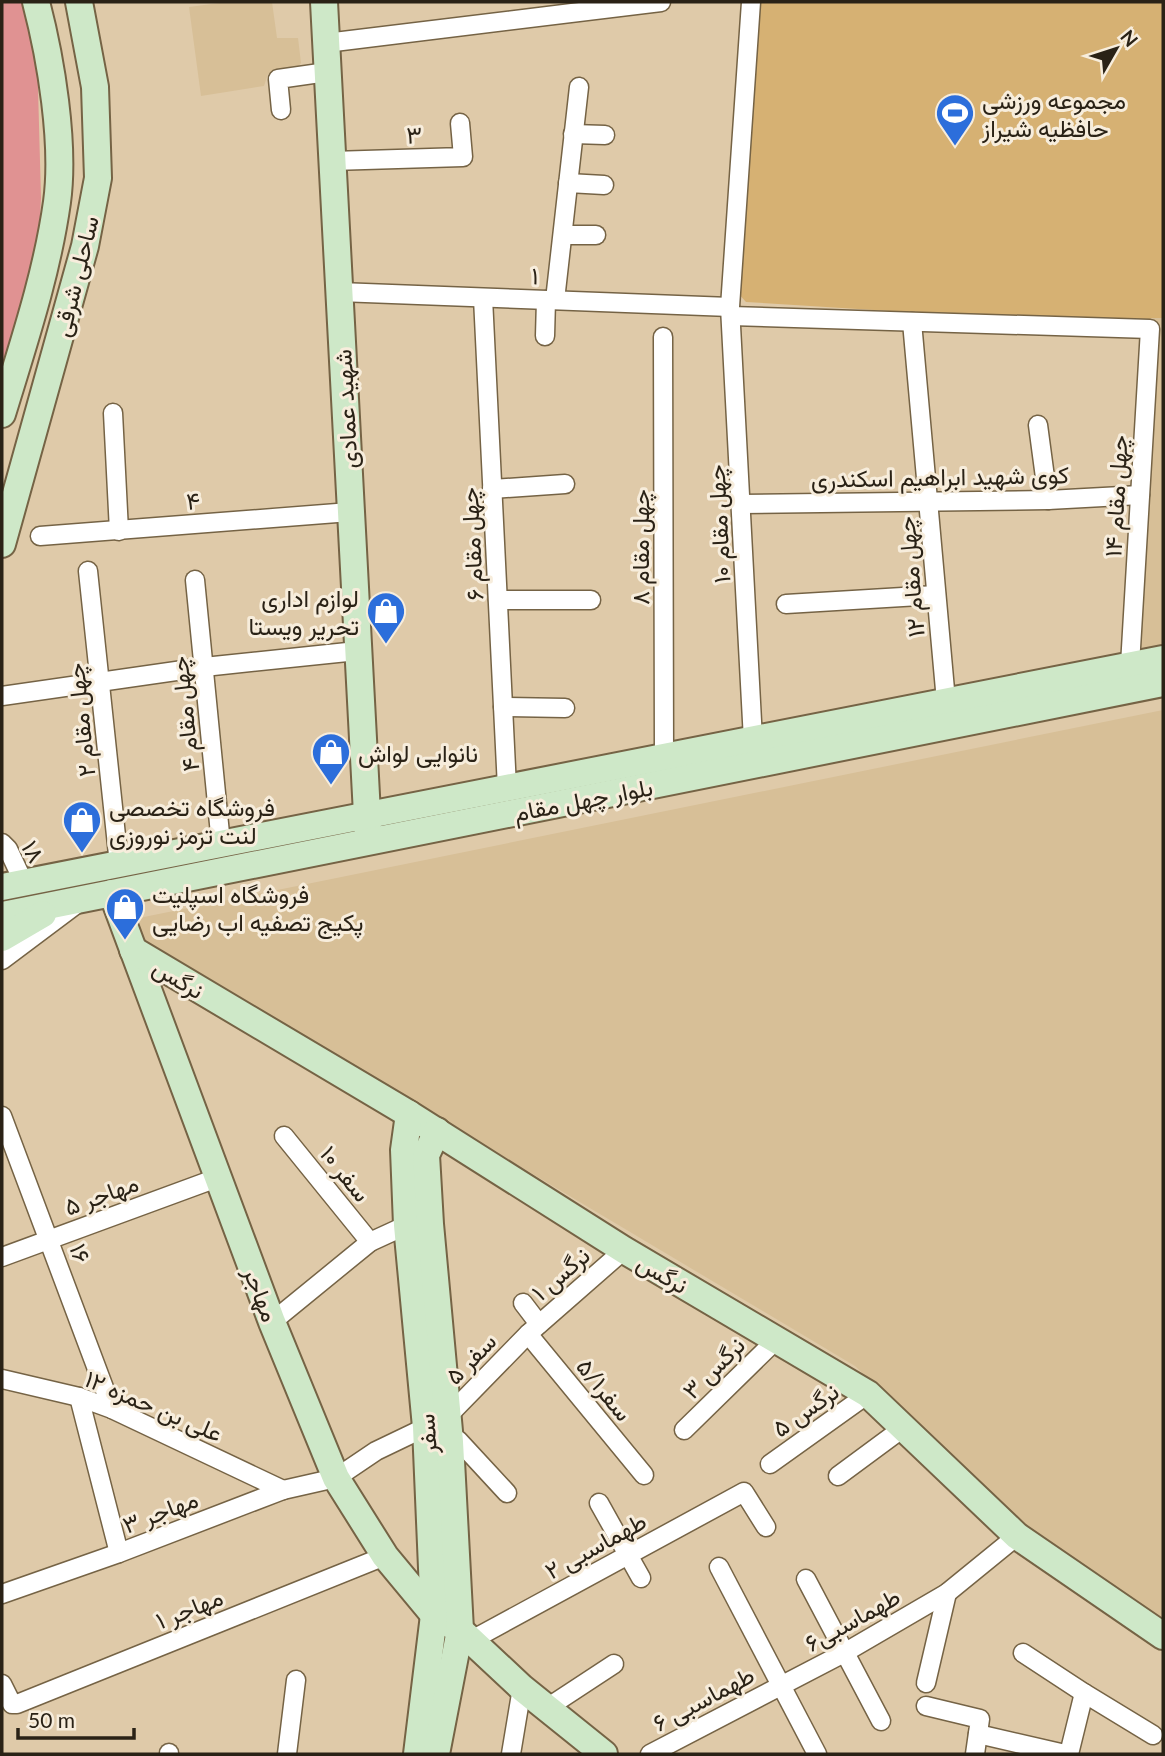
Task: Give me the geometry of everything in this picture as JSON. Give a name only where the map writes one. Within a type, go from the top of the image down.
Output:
[{"type":"main road","points":[[2,414],[44,273],[57,200],[58,134],[46,41],[36,2]]},
{"type":"main road","name":"ساحلی شرقی","points":[[2,544],[85,246],[98,178],[95,87],[79,2]]},
{"type":"main road","name":"شهید عمادی","points":[[324,2],[369,842]]},
{"type":"main road","name":"بلوار چهل مقام","points":[[13,885],[507,788],[609,781],[664,757],[1163,659]]},
{"type":"main road","name":"بلوار چهل مقام","points":[[2,915],[369,842],[609,781],[1163,684]]},
{"type":"main road","name":"مهاجر","points":[[112,893],[272,1322],[336,1478],[384,1556],[434,1615],[465,1636],[523,1688],[604,1754]]},
{"type":"main road","points":[[2,938],[72,901]]},
{"type":"main road","name":"نرگس","points":[[133,950],[409,1114]]},
{"type":"main road","name":"سفر","points":[[409,1114],[422,1145],[441,1429],[465,1636],[436,1754]]},
{"type":"main road","name":"نرگس","points":[[422,1145],[624,1250],[868,1394],[1017,1536],[1163,1636]]},
{"type":"main road","name":"سفر","points":[[417,1754],[434,1615],[441,1429],[407,1224],[422,1145]]},
{"type":"street","points":[[326,43],[662,2]]},
{"type":"street","name":"چهل مقام ۱۰","points":[[751,2],[731,312],[753,740]]},
{"type":"street","points":[[281,110],[278,79],[327,72]]},
{"type":"street","points":[[545,336],[564,234],[579,87]]},
{"type":"street","name":"۳","points":[[332,161],[463,157],[460,123]]},
{"type":"street","points":[[573,134],[605,135]]},
{"type":"street","points":[[568,184],[604,185]]},
{"type":"street","points":[[564,234],[596,235]]},
{"type":"street","name":"۱","points":[[339,292],[550,300],[912,322],[1150,329]]},
{"type":"street","name":"چهل مقام ۶","points":[[483,298],[507,788]]},
{"type":"street","name":"چهل مقام ۱۲","points":[[912,322],[946,701]]},
{"type":"street","name":"چهل مقام ۱۴","points":[[1130,665],[1150,329]]},
{"type":"street","name":"چهل مقام ۸","points":[[663,337],[664,757]]},
{"type":"street","points":[[113,413],[119,531]]},
{"type":"street","points":[[1038,425],[1048,500]]},
{"type":"street","points":[[492,489],[565,484]]},
{"type":"street","name":"کوی شهید ابراهیم اسکندری","points":[[741,504],[1048,500],[1139,495]]},
{"type":"street","name":"۴","points":[[40,536],[350,512]]},
{"type":"street","name":"چهل مقام ۲","points":[[89,572],[120,864]]},
{"type":"street","name":"چهل مقام ۴","points":[[195,580],[221,844]]},
{"type":"street","points":[[786,604],[936,595]]},
{"type":"street","points":[[498,600],[592,600]]},
{"type":"street","points":[[2,696],[204,667],[357,651]]},
{"type":"street","points":[[503,707],[565,708]]},
{"type":"street","name":"۱۸","points":[[2,843],[8,849],[13,885]]},
{"type":"street","points":[[2,960],[72,901]]},
{"type":"street","name":"۱۶","points":[[2,1116],[112,1409]]},
{"type":"street","name":"۱۰ سفر","points":[[284,1136],[370,1241]]},
{"type":"street","name":"۵ مهاجر","points":[[2,1257],[217,1178]]},
{"type":"street","points":[[272,1322],[370,1241],[407,1224]]},
{"type":"street","name":"۱ نرگس","points":[[534,1329],[624,1250]]},
{"type":"street","name":"۵/۱سفر","points":[[523,1303],[534,1329],[644,1475]]},
{"type":"street","name":"۵ سفر","points":[[441,1429],[534,1329]]},
{"type":"street","name":"۳ نرگس","points":[[684,1430],[777,1339]]},
{"type":"street","name":"۱۲ علی بن حمزه","points":[[2,1379],[79,1397],[112,1409],[283,1490]]},
{"type":"street","name":"۵ نرگس","points":[[770,1464],[868,1394]]},
{"type":"street","points":[[79,1397],[119,1553]]},
{"type":"street","points":[[838,1476],[904,1428]]},
{"type":"street","points":[[336,1478],[376,1451],[441,1429],[458,1440],[507,1493]]},
{"type":"street","name":"۳ مهاجر","points":[[2,1594],[119,1553],[283,1490],[336,1478]]},
{"type":"street","name":"۲ طهماسبی","points":[[465,1636],[628,1555],[744,1492],[766,1527]]},
{"type":"street","points":[[599,1503],[641,1578]]},
{"type":"street","name":"۶طهماسبی","points":[[780,1686],[845,1653],[947,1594],[1017,1536]]},
{"type":"street","name":"۱ مهاجر","points":[[2,1684],[12,1704],[384,1556]]},
{"type":"street","points":[[719,1567],[817,1754]]},
{"type":"street","points":[[806,1579],[881,1721]]},
{"type":"street","points":[[926,1683],[947,1594]]},
{"type":"street","points":[[1023,1653],[1153,1735]]},
{"type":"street","points":[[547,1708],[614,1664]]},
{"type":"street","points":[[286,1754],[296,1680]]},
{"type":"street","name":"۶ طهماسبی","points":[[650,1754],[780,1686]]},
{"type":"street","points":[[511,1754],[523,1688]]},
{"type":"street","points":[[978,1734],[1067,1754],[1084,1693]]},
{"type":"street","points":[[926,1706],[980,1719],[975,1754]]},
{"type":"shaded area","points":[[2,2],[25,2],[40,49],[38,88],[41,198],[38,252],[2,377]]},
{"type":"shaded area","points":[[227,2],[272,2],[277,38],[298,38],[301,63],[296,70],[268,74],[264,86],[201,96],[189,7]]},
{"type":"shaded area","name":"مجموعه ورزشی حافظیه شیراز","points":[[757,2],[1163,2],[1163,318],[1152,318],[1132,326],[746,302],[737,292]]},
{"type":"shaded area","points":[[1152,318],[1163,318],[1163,647],[1139,653]]},
{"type":"shaded area","points":[[1163,710],[1163,1626],[1040,1543],[855,1366],[140,940],[139,918]]},
{"type":"place","name":"مجموعه ورزشی حافظیه شیراز","points":[[955,147]]},
{"type":"place","name":"لوازم اداری تحریر ویستا","points":[[386,645]]},
{"type":"place","name":"نانوایی لواش","points":[[331,786]]},
{"type":"place","name":"فروشگاه تخصصی لنت ترمز نوروزی","points":[[82,854]]},
{"type":"place","name":"فروشگاه اسپلیت پکیج تصفیه اب رضایی","points":[[125,941]]}]
